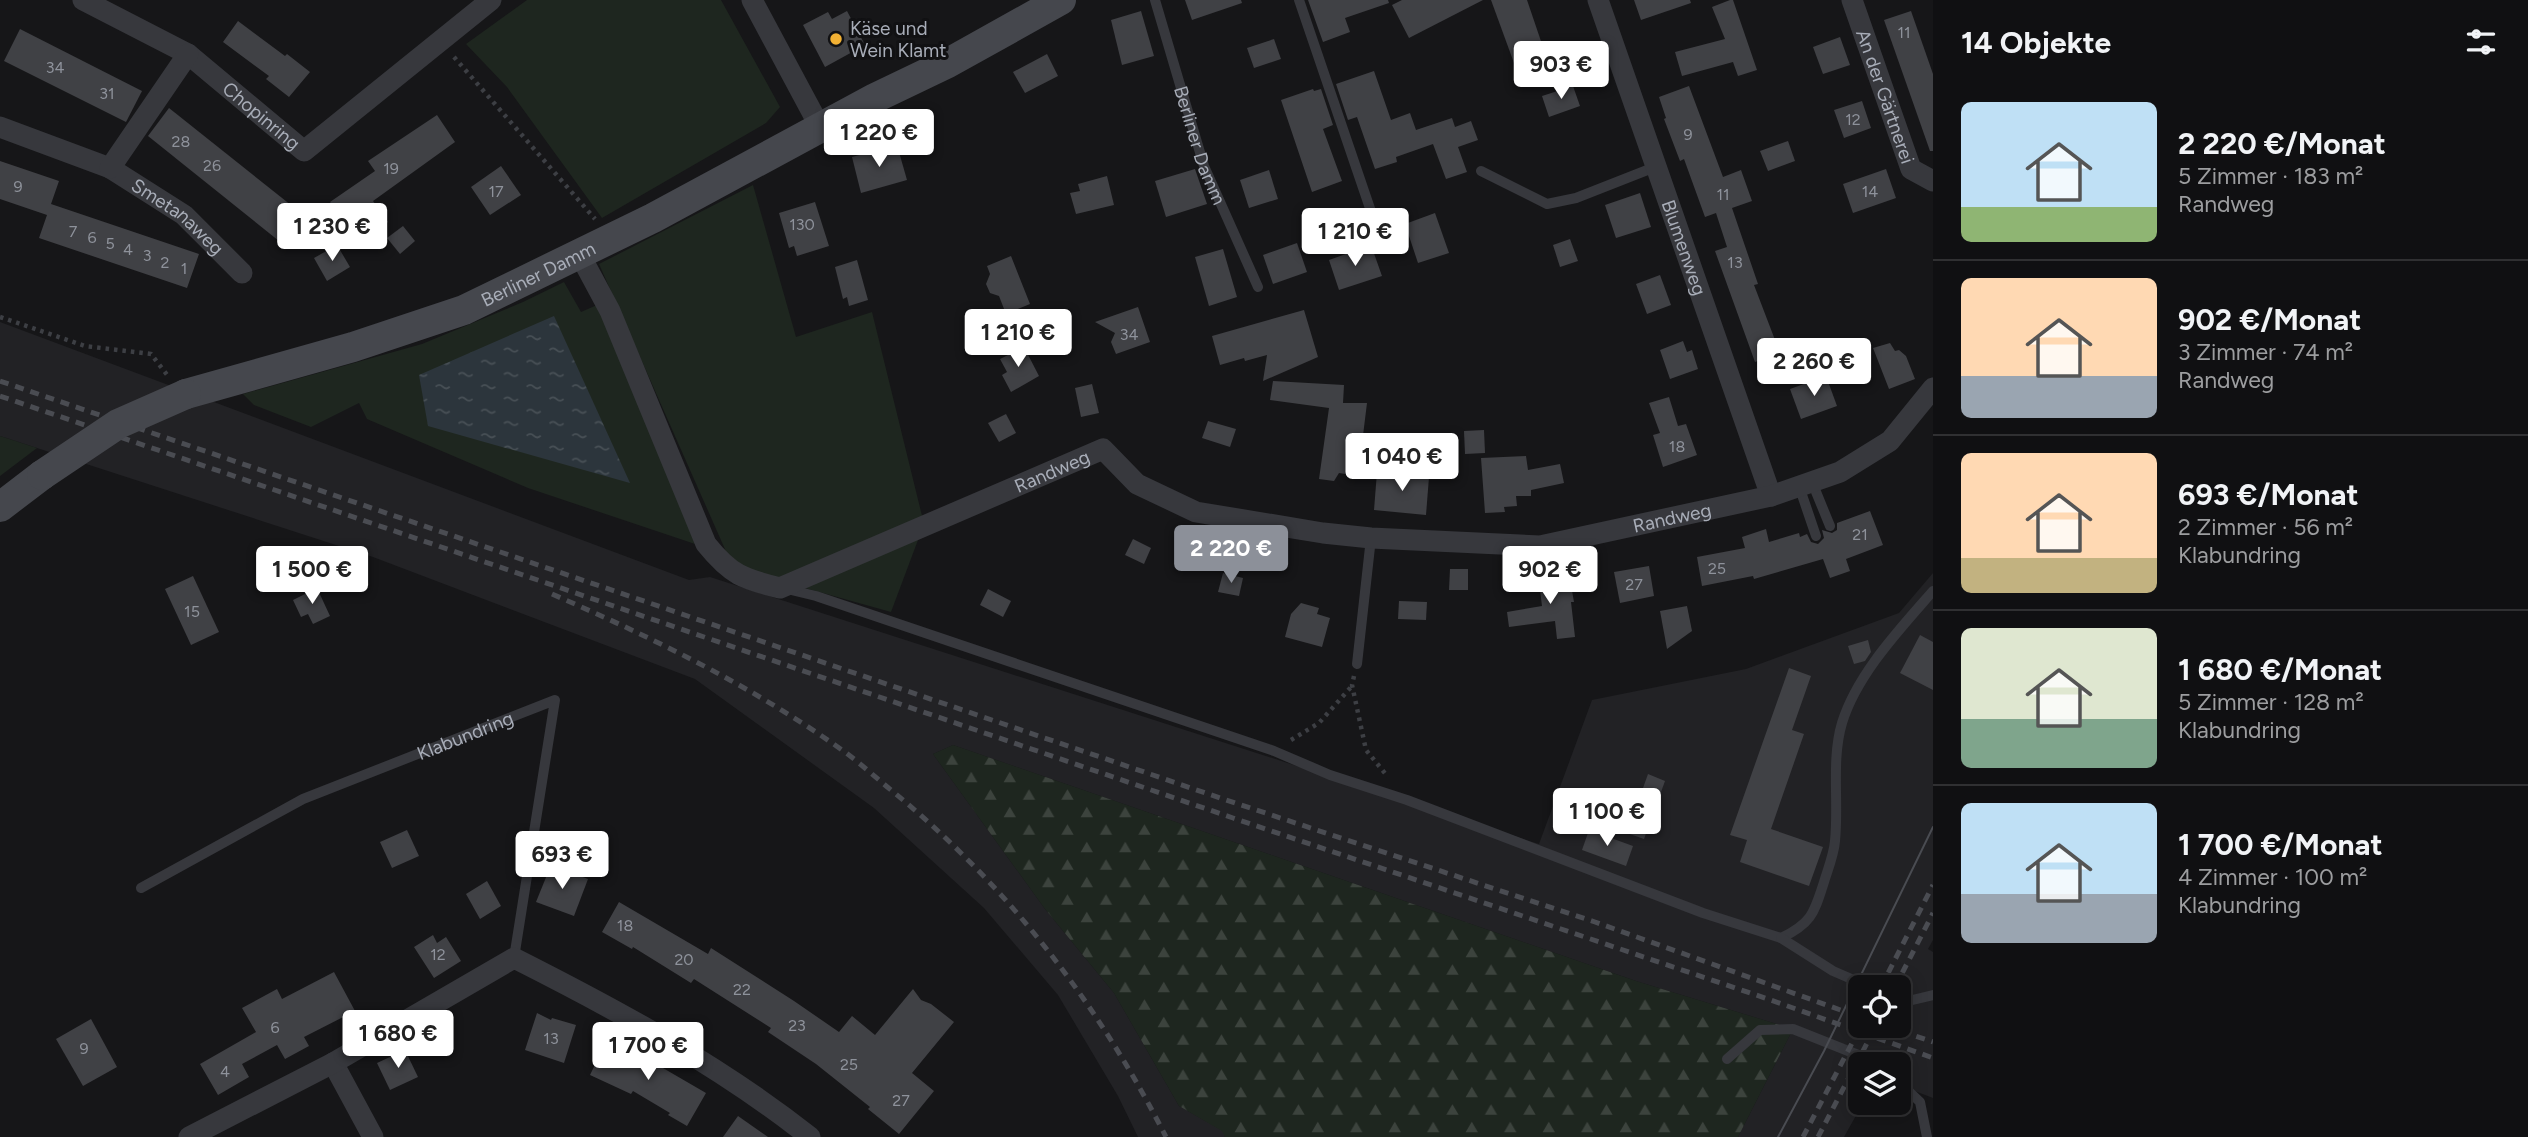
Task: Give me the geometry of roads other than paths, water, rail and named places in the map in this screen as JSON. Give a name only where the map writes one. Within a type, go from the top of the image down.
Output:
[{"type":"main road","name":"Berliner Damm","points":[[0,507],[118,424],[186,394],[404,332],[464,310],[653,219],[1061,0]]},
{"type":"street","name":"Chopinring","points":[[83,0],[188,54],[304,151],[491,0]]},
{"type":"street","points":[[752,0],[820,127]]},
{"type":"street","name":"Blumenweg","points":[[1598,0],[1771,496]]},
{"type":"street","name":"An der Gärtnerei","points":[[1852,0],[1911,169],[1933,181]]},
{"type":"street","name":"Smetanaweg","points":[[110,168],[188,54]]},
{"type":"street","name":"Smetanaweg","points":[[0,127],[110,168],[184,215],[242,273]]},
{"type":"street","points":[[580,255],[610,311],[706,544],[721,562],[747,580],[780,588]]},
{"type":"street","name":"Randweg","points":[[780,588],[1103,449],[1137,484],[1196,512],[1323,533],[1371,538],[1540,546],[1771,496],[1840,472],[1890,441],[1930,399]]},
{"type":"street","points":[[189,1137],[333,1063],[514,958],[685,1050],[810,1137]]},
{"type":"street","points":[[333,1063],[373,1137]]},
{"type":"lane","name":"Berliner Damm","points":[[1155,0],[1204,166],[1258,286]]},
{"type":"lane","points":[[1299,0],[1376,226]]},
{"type":"lane","points":[[1481,171],[1547,204],[1576,198],[1655,167]]},
{"type":"lane","points":[[1805,484],[1830,526]]},
{"type":"lane","points":[[1805,484],[1816,536]]},
{"type":"lane","points":[[1357,664],[1371,538]]},
{"type":"lane","points":[[780,588],[816,596],[1274,751],[1330,775],[1406,800],[1703,913],[1781,938],[1848,977]]},
{"type":"lane","points":[[1781,938],[1796,930],[1814,914],[1829,864],[1835,843],[1837,769],[1842,725],[1855,688],[1933,591]]},
{"type":"lane","name":"Klabundring","points":[[141,888],[303,799],[555,700],[514,958]]},
{"type":"lane","points":[[1911,1000],[1933,995]]},
{"type":"lane","points":[[1727,1059],[1760,1030],[1793,1029],[1851,1052]]},
{"type":"lane","points":[[1911,1093],[1920,1102],[1927,1137]]},
{"type":"water","points":[[554,316],[630,483],[428,426],[419,375]]},
{"type":"tram line","points":[[1778,1137],[1824,1051],[1933,827]]},
{"type":"railway","points":[[0,381],[1226,800],[1595,922],[1848,1013]]},
{"type":"railway","points":[[0,396],[1768,999],[1933,1058]]},
{"type":"railway","points":[[552,594],[701,664],[773,705],[848,755],[933,827],[973,865],[1047,949],[1111,1040],[1166,1137]]},
{"type":"railway","points":[[1887,975],[1933,885]]},
{"type":"railway","points":[[1901,975],[1933,913]]},
{"type":"railway","points":[[1911,1035],[1933,1042]]},
{"type":"railway","points":[[1803,1137],[1855,1038]]},
{"type":"railway","points":[[1818,1137],[1870,1038]]},
{"type":"place","name":"Käse und Wein Klamt","points":[[836,39]]}]
